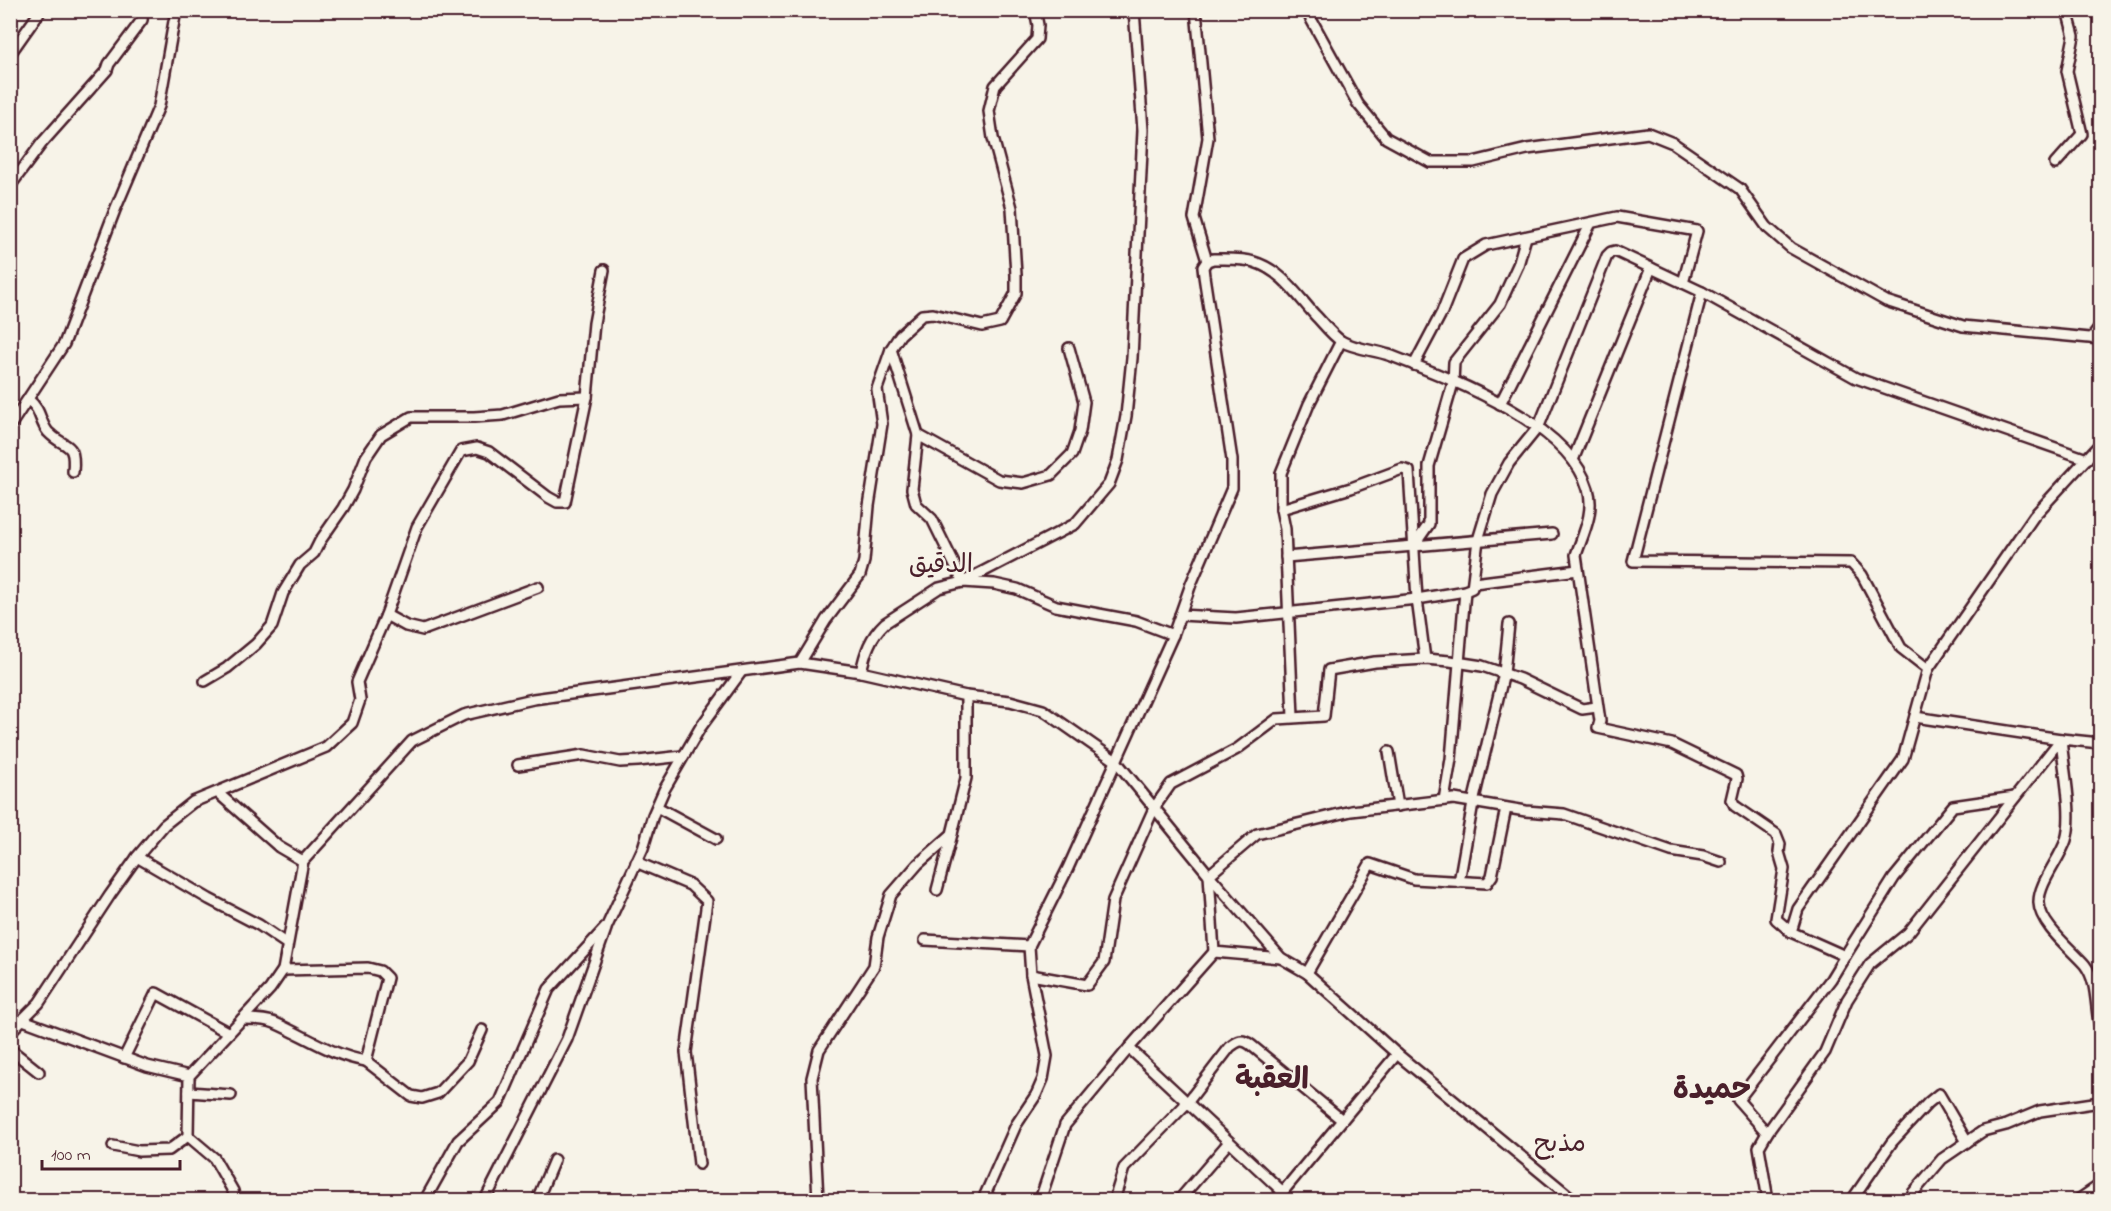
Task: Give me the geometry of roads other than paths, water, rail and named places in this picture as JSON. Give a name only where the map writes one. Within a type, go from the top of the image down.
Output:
[{"type":"street","points":[[12,48],[41,10]]},
{"type":"street","points":[[10,186],[42,143],[107,70],[109,64],[142,20],[143,10]]},
{"type":"street","points":[[10,426],[64,344],[114,210],[159,106],[176,10]]},
{"type":"street","points":[[800,663],[826,620],[860,574],[864,561],[869,506],[882,424],[877,389],[891,350],[900,335],[922,315],[933,314],[982,326],[1000,322],[1016,293],[1012,208],[993,138],[989,111],[995,86],[1037,39],[1038,25],[1035,10]]},
{"type":"street","points":[[861,672],[866,649],[885,623],[939,588],[963,582],[1075,524],[1109,484],[1118,460],[1126,416],[1132,358],[1143,130],[1134,10]]},
{"type":"street","points":[[1196,10],[1208,138],[1194,218],[1207,261]]},
{"type":"street","points":[[1306,10],[1358,104],[1386,138],[1430,162],[1473,162],[1527,148],[1648,133],[1673,143],[1740,189],[1767,227],[1791,248],[1886,300],[1963,326],[2096,338],[2100,327]]},
{"type":"street","points":[[2055,164],[2082,134],[2067,71],[2074,36],[2067,10]]},
{"type":"street","points":[[1414,365],[1442,312],[1463,259],[1486,245],[1617,217],[1697,231],[1683,283]]},
{"type":"street","points":[[1500,404],[1591,223]]},
{"type":"street","points":[[1413,547],[1429,524],[1429,466],[1453,382],[1455,362],[1500,304],[1518,264],[1526,237]]},
{"type":"street","points":[[1180,615],[1236,618],[1417,599],[1472,588],[1478,540],[1483,520],[1497,486],[1509,463],[1539,426],[1607,256],[1615,251],[1702,292],[1856,378],[2087,459]]},
{"type":"street","points":[[993,1200],[985,1195],[1016,1125],[1036,1095],[1043,1079],[1047,1056],[1031,975],[1029,946],[1068,868],[1173,635],[1191,584],[1232,488],[1233,475],[1203,267],[1213,258],[1252,261],[1274,271],[1341,341],[1384,353],[1500,404],[1539,426],[1573,460],[1588,487],[1590,496],[1586,532],[1576,555],[1600,721],[1598,728],[1672,744],[1736,775],[1732,800],[1735,806],[1776,834],[1780,844],[1779,852],[1784,869],[1776,919],[1791,932],[1845,956]]},
{"type":"street","points":[[1573,460],[1651,268]]},
{"type":"street","points":[[10,1032],[39,1002],[110,895],[137,857],[164,825],[193,802],[326,747],[352,723],[360,700],[357,682],[386,615],[417,527],[460,451],[477,448],[489,452],[548,497],[557,502],[565,502],[587,397],[594,322],[604,270]]},
{"type":"street","points":[[1702,292],[1633,561],[1851,563],[1862,575],[1901,648],[1928,669]]},
{"type":"street","points":[[1293,717],[1281,473],[1309,404],[1341,341]]},
{"type":"street","points":[[918,435],[999,480],[1023,483],[1052,475],[1072,454],[1080,431],[1084,402],[1069,348]]},
{"type":"street","points":[[891,350],[918,435],[912,489],[916,504],[932,519],[963,582]]},
{"type":"street","points":[[205,681],[227,668],[256,644],[272,626],[283,593],[300,565],[314,553],[344,507],[366,457],[381,435],[411,417],[503,415],[560,398],[587,397]]},
{"type":"street","points":[[29,399],[38,408],[44,425],[50,433],[69,446],[74,458],[73,472]]},
{"type":"street","points":[[1791,932],[1798,909],[1903,759],[1928,669],[2034,516],[2100,444]]},
{"type":"street","points":[[1281,509],[1402,470],[1410,471],[1417,599],[1425,658]]},
{"type":"street","points":[[1286,557],[1552,534]]},
{"type":"street","points":[[1474,583],[1578,570]]},
{"type":"street","points":[[963,582],[994,584],[1017,590],[1056,606],[1136,621],[1173,635]]},
{"type":"street","points":[[386,615],[406,626],[423,630],[538,587]]},
{"type":"street","points":[[1444,800],[1450,759],[1465,591]]},
{"type":"street","points":[[1459,882],[1473,803],[1504,673],[1509,624]]},
{"type":"street","points":[[1031,975],[1087,985],[1104,962],[1113,900],[1154,808],[1171,784],[1238,749],[1277,719],[1324,716],[1329,670],[1375,662],[1425,658],[1458,662],[1504,673],[1544,689],[1582,709],[1598,706]]},
{"type":"street","points":[[188,1136],[189,1076],[270,989],[283,970],[303,861],[412,741],[464,715],[533,699],[800,663],[861,672],[966,696],[1010,701],[1043,710],[1116,761],[1209,875],[1281,958],[1307,973],[1397,1053],[1574,1200]]},
{"type":"street","points":[[485,1200],[567,1039],[607,926],[636,862],[664,789],[683,756],[741,672]]},
{"type":"street","points":[[937,890],[966,778],[966,696]]},
{"type":"street","points":[[1915,717],[2100,743]]},
{"type":"street","points":[[1779,1200],[1768,1198],[1759,1147],[1767,1132],[1825,1052],[1847,1000],[1870,964],[1908,933],[2061,739]]},
{"type":"street","points":[[2061,739],[2069,819],[2067,838],[2043,887],[2039,903],[2045,919],[2059,940],[2084,964],[2092,976],[2100,1027]]},
{"type":"street","points":[[1389,752],[1398,806]]},
{"type":"street","points":[[518,765],[584,754],[620,762],[683,756]]},
{"type":"street","points":[[218,793],[279,847],[303,861]]},
{"type":"street","points":[[1767,1132],[1738,1100],[1831,980],[1894,878],[1953,806],[2015,797]]},
{"type":"street","points":[[1209,875],[1257,834],[1351,811],[1454,799],[1506,808],[1564,814],[1671,851],[1703,856],[1721,862]]},
{"type":"street","points":[[657,807],[716,839]]},
{"type":"street","points":[[1307,973],[1370,864],[1414,879],[1487,883],[1492,876],[1506,808]]},
{"type":"street","points":[[818,1200],[812,1078],[819,1050],[874,966],[878,937],[891,895],[918,864],[952,834]]},
{"type":"street","points":[[137,857],[259,925],[288,944]]},
{"type":"street","points":[[636,862],[690,885],[707,901],[686,1052],[699,1164]]},
{"type":"street","points":[[1040,1200],[1065,1125],[1214,952],[1209,875]]},
{"type":"street","points":[[424,1200],[458,1141],[500,1102],[549,989],[607,926]]},
{"type":"street","points":[[925,940],[1029,946]]},
{"type":"street","points":[[1214,952],[1281,958]]},
{"type":"street","points":[[283,970],[368,968],[380,971],[387,978],[366,1061]]},
{"type":"street","points":[[124,1058],[156,993],[229,1033]]},
{"type":"street","points":[[242,1019],[274,1022],[292,1033],[343,1055],[366,1061],[411,1096],[422,1098],[438,1093],[468,1061],[482,1030]]},
{"type":"street","points":[[23,1020],[147,1066],[189,1076]]},
{"type":"street","points":[[1114,1200],[1124,1168],[1187,1103],[1230,1047],[1239,1040],[1246,1041],[1342,1120]]},
{"type":"street","points":[[1129,1048],[1282,1192]]},
{"type":"street","points":[[10,1049],[39,1072]]},
{"type":"street","points":[[1276,1200],[1397,1053]]},
{"type":"street","points":[[189,1092],[231,1095]]},
{"type":"street","points":[[1852,1200],[1892,1142],[1939,1094],[1967,1142]]},
{"type":"street","points":[[1915,1200],[1913,1193],[1942,1159],[1983,1131],[2006,1125],[2040,1111],[2100,1102]]},
{"type":"street","points":[[113,1146],[139,1151],[169,1150],[188,1136]]},
{"type":"street","points":[[188,1136],[214,1158],[235,1200]]},
{"type":"street","points":[[1179,1200],[1229,1142]]},
{"type":"street","points":[[537,1200],[554,1160]]},
{"type":"street","points":[[2078,1200],[2100,1185]]},
{"type":"district","name":"الدقيق","points":[[941,563]]},
{"type":"district","name":"العقبة","points":[[1272,1078]]},
{"type":"district","name":"حميدة","points":[[1712,1088]]},
{"type":"district","name":"مذبح","points":[[1560,1142]]}]
